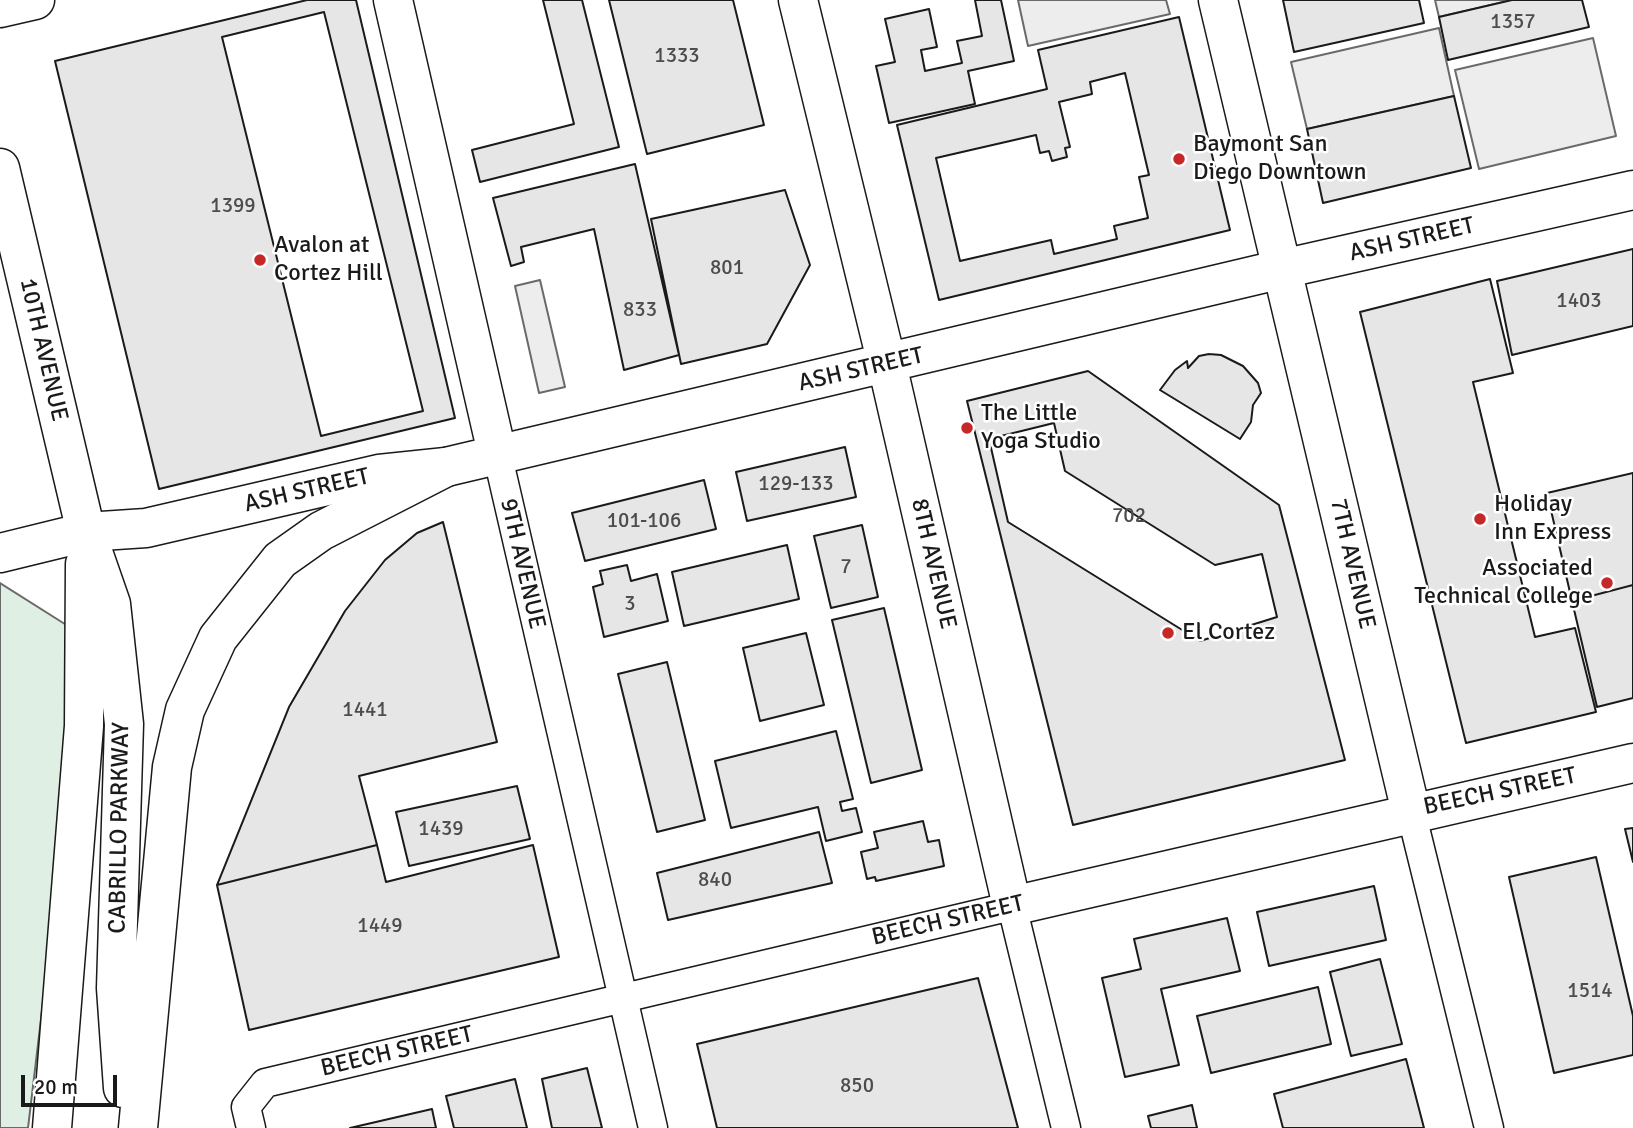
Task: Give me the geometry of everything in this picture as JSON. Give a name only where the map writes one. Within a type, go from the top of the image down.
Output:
[{"type":"main road","points":[[0,8],[35,0]]},
{"type":"main road","name":"9TH AVENUE","points":[[393,0],[497,453]]},
{"type":"main road","name":"8TH AVENUE","points":[[798,0],[887,365],[1012,906]]},
{"type":"main road","name":"7TH AVENUE","points":[[1218,0],[1411,812]]},
{"type":"main road","name":"10TH AVENUE","points":[[0,168],[86,532]]},
{"type":"main road","name":"ASH STREET","points":[[0,553],[86,532],[146,528],[379,474],[446,467],[1633,190]]},
{"type":"main road","points":[[138,1128],[172,767],[185,710],[218,638],[280,560],[321,530],[446,467]]},
{"type":"main road","points":[[52,1128],[84,726],[86,532]]},
{"type":"main road","name":"CABRILLO PARKWAY","points":[[86,532],[111,604],[124,724],[116,988],[125,1128]]},
{"type":"main road","name":"BEECH STREET","points":[[1012,906],[1633,763]]},
{"type":"street","name":"9TH AVENUE","points":[[497,453],[653,1128]]},
{"type":"street","name":"7TH AVENUE","points":[[1411,812],[1489,1128]]},
{"type":"street","name":"BEECH STREET","points":[[251,1128],[246,1107],[265,1083],[1012,906]]},
{"type":"street","name":"8TH AVENUE","points":[[1012,906],[1066,1128]]},
{"type":"green space","points":[[0,583],[68,626],[71,690],[51,935],[28,1128],[0,1128]]},
{"type":"shaded area","points":[[1018,0],[1166,0],[1170,14],[1028,46]]},
{"type":"shaded area","points":[[1435,0],[1512,0],[1439,17]]},
{"type":"shaded area","points":[[1439,28],[1454,96],[1307,129],[1291,62]]},
{"type":"shaded area","points":[[1593,38],[1616,136],[1479,169],[1455,70]]},
{"type":"shaded area","points":[[540,280],[565,387],[539,393],[515,286]]},
{"type":"building","name":"Avalon at Cortez Hill","points":[[307,0],[356,0],[455,418],[159,489],[55,61]]},
{"type":"building","points":[[543,0],[582,0],[619,147],[480,182],[472,150],[574,124]]},
{"type":"building","points":[[609,0],[733,0],[764,125],[647,154]]},
{"type":"building","points":[[975,0],[1001,0],[1014,61],[968,71],[975,104],[889,123],[876,66],[895,62],[885,19],[929,9],[937,47],[921,50],[925,71],[962,63],[957,41],[982,36]]},
{"type":"building","points":[[1283,0],[1419,0],[1424,23],[1294,52]]},
{"type":"building","points":[[1512,0],[1582,0],[1589,27],[1448,60],[1439,17]]},
{"type":"building","points":[[324,12],[423,411],[321,436],[222,37]]},
{"type":"building","name":"Baymont San Diego Downtown","points":[[1179,17],[1230,230],[939,300],[897,125],[1047,89],[1038,50]],"holes":[[[1125,73],[1149,175],[1139,177],[1148,218],[1114,226],[1117,239],[1054,254],[1051,240],[960,261],[936,158],[1036,135],[1040,153],[1049,151],[1052,161],[1067,157],[1065,148],[1070,147],[1059,102],[1092,94],[1090,82]]]},
{"type":"building","points":[[1454,96],[1471,168],[1323,203],[1307,129]]},
{"type":"building","points":[[635,164],[679,355],[624,370],[594,229],[521,247],[524,262],[511,266],[493,198]]},
{"type":"building","points":[[785,190],[810,265],[767,344],[681,364],[651,219]]},
{"type":"building","points":[[1633,249],[1633,326],[1512,355],[1497,281]]},
{"type":"building","points":[[1490,279],[1513,373],[1473,382],[1535,637],[1575,628],[1596,712],[1466,743],[1360,312]]},
{"type":"building","points":[[1221,355],[1243,366],[1258,383],[1261,393],[1253,405],[1251,422],[1240,439],[1160,390],[1175,370],[1187,361],[1188,368],[1199,356]]},
{"type":"building","name":"El Cortez","points":[[1088,371],[1279,505],[1345,760],[1073,825],[967,401]]},
{"type":"building","points":[[1054,423],[1065,471],[1215,565],[1262,554],[1277,617],[1200,641],[1008,522],[989,439]]},
{"type":"building","points":[[845,447],[856,497],[747,521],[736,472]]},
{"type":"building","points":[[1633,473],[1633,585],[1572,601],[1547,493]]},
{"type":"building","points":[[704,480],[716,529],[585,561],[572,513]]},
{"type":"building","points":[[443,522],[497,742],[359,776],[377,845],[217,885],[289,707],[345,611],[385,560],[417,533]]},
{"type":"building","points":[[862,525],[878,597],[831,608],[814,536]]},
{"type":"building","points":[[787,545],[799,599],[684,626],[672,572]]},
{"type":"building","points":[[627,565],[631,581],[657,574],[668,621],[604,637],[593,587],[603,584],[600,571]]},
{"type":"building","points":[[1633,585],[1633,698],[1597,707],[1572,601]]},
{"type":"building","points":[[884,608],[922,770],[871,783],[832,620]]},
{"type":"building","points":[[806,633],[824,705],[760,721],[743,648]]},
{"type":"building","points":[[667,662],[705,820],[657,832],[618,674]]},
{"type":"building","points":[[836,731],[853,799],[840,802],[842,811],[856,808],[862,832],[826,841],[818,807],[731,828],[715,761]]},
{"type":"building","points":[[517,786],[530,839],[409,866],[396,812]]},
{"type":"building","points":[[923,821],[928,842],[939,840],[944,866],[876,881],[875,877],[867,879],[861,852],[878,848],[874,832]]},
{"type":"building","points":[[1633,828],[1633,862],[1625,829]]},
{"type":"building","points":[[819,832],[832,883],[668,920],[657,873]]},
{"type":"building","points":[[377,845],[386,882],[533,845],[559,957],[249,1030],[217,885]]},
{"type":"building","points":[[1596,857],[1633,1016],[1633,1055],[1554,1073],[1509,877]]},
{"type":"building","points":[[1374,886],[1386,940],[1269,966],[1257,912]]},
{"type":"building","points":[[1227,918],[1240,971],[1161,989],[1179,1065],[1125,1077],[1102,978],[1141,969],[1134,939]]},
{"type":"building","points":[[1380,959],[1402,1044],[1351,1056],[1330,972]]},
{"type":"building","points":[[978,978],[1018,1128],[717,1128],[697,1044]]},
{"type":"building","points":[[1318,987],[1331,1044],[1211,1073],[1197,1016]]},
{"type":"building","points":[[1406,1059],[1424,1128],[1283,1128],[1274,1094]]},
{"type":"building","points":[[587,1068],[602,1128],[552,1128],[542,1079]]},
{"type":"building","points":[[515,1079],[527,1128],[454,1128],[446,1096]]},
{"type":"building","points":[[1192,1105],[1197,1128],[1151,1128],[1148,1116]]},
{"type":"building","points":[[432,1109],[436,1128],[350,1128]]},
{"type":"place","name":"Baymont San Diego Downtown","points":[[1179,159]]},
{"type":"place","name":"Avalon at Cortez Hill","points":[[260,260]]},
{"type":"place","name":"The Little Yoga Studio","points":[[967,428]]},
{"type":"place","name":"Holiday Inn Express","points":[[1480,519]]},
{"type":"place","name":"Associated Technical College","points":[[1607,583]]},
{"type":"place","name":"El Cortez","points":[[1168,633]]}]
